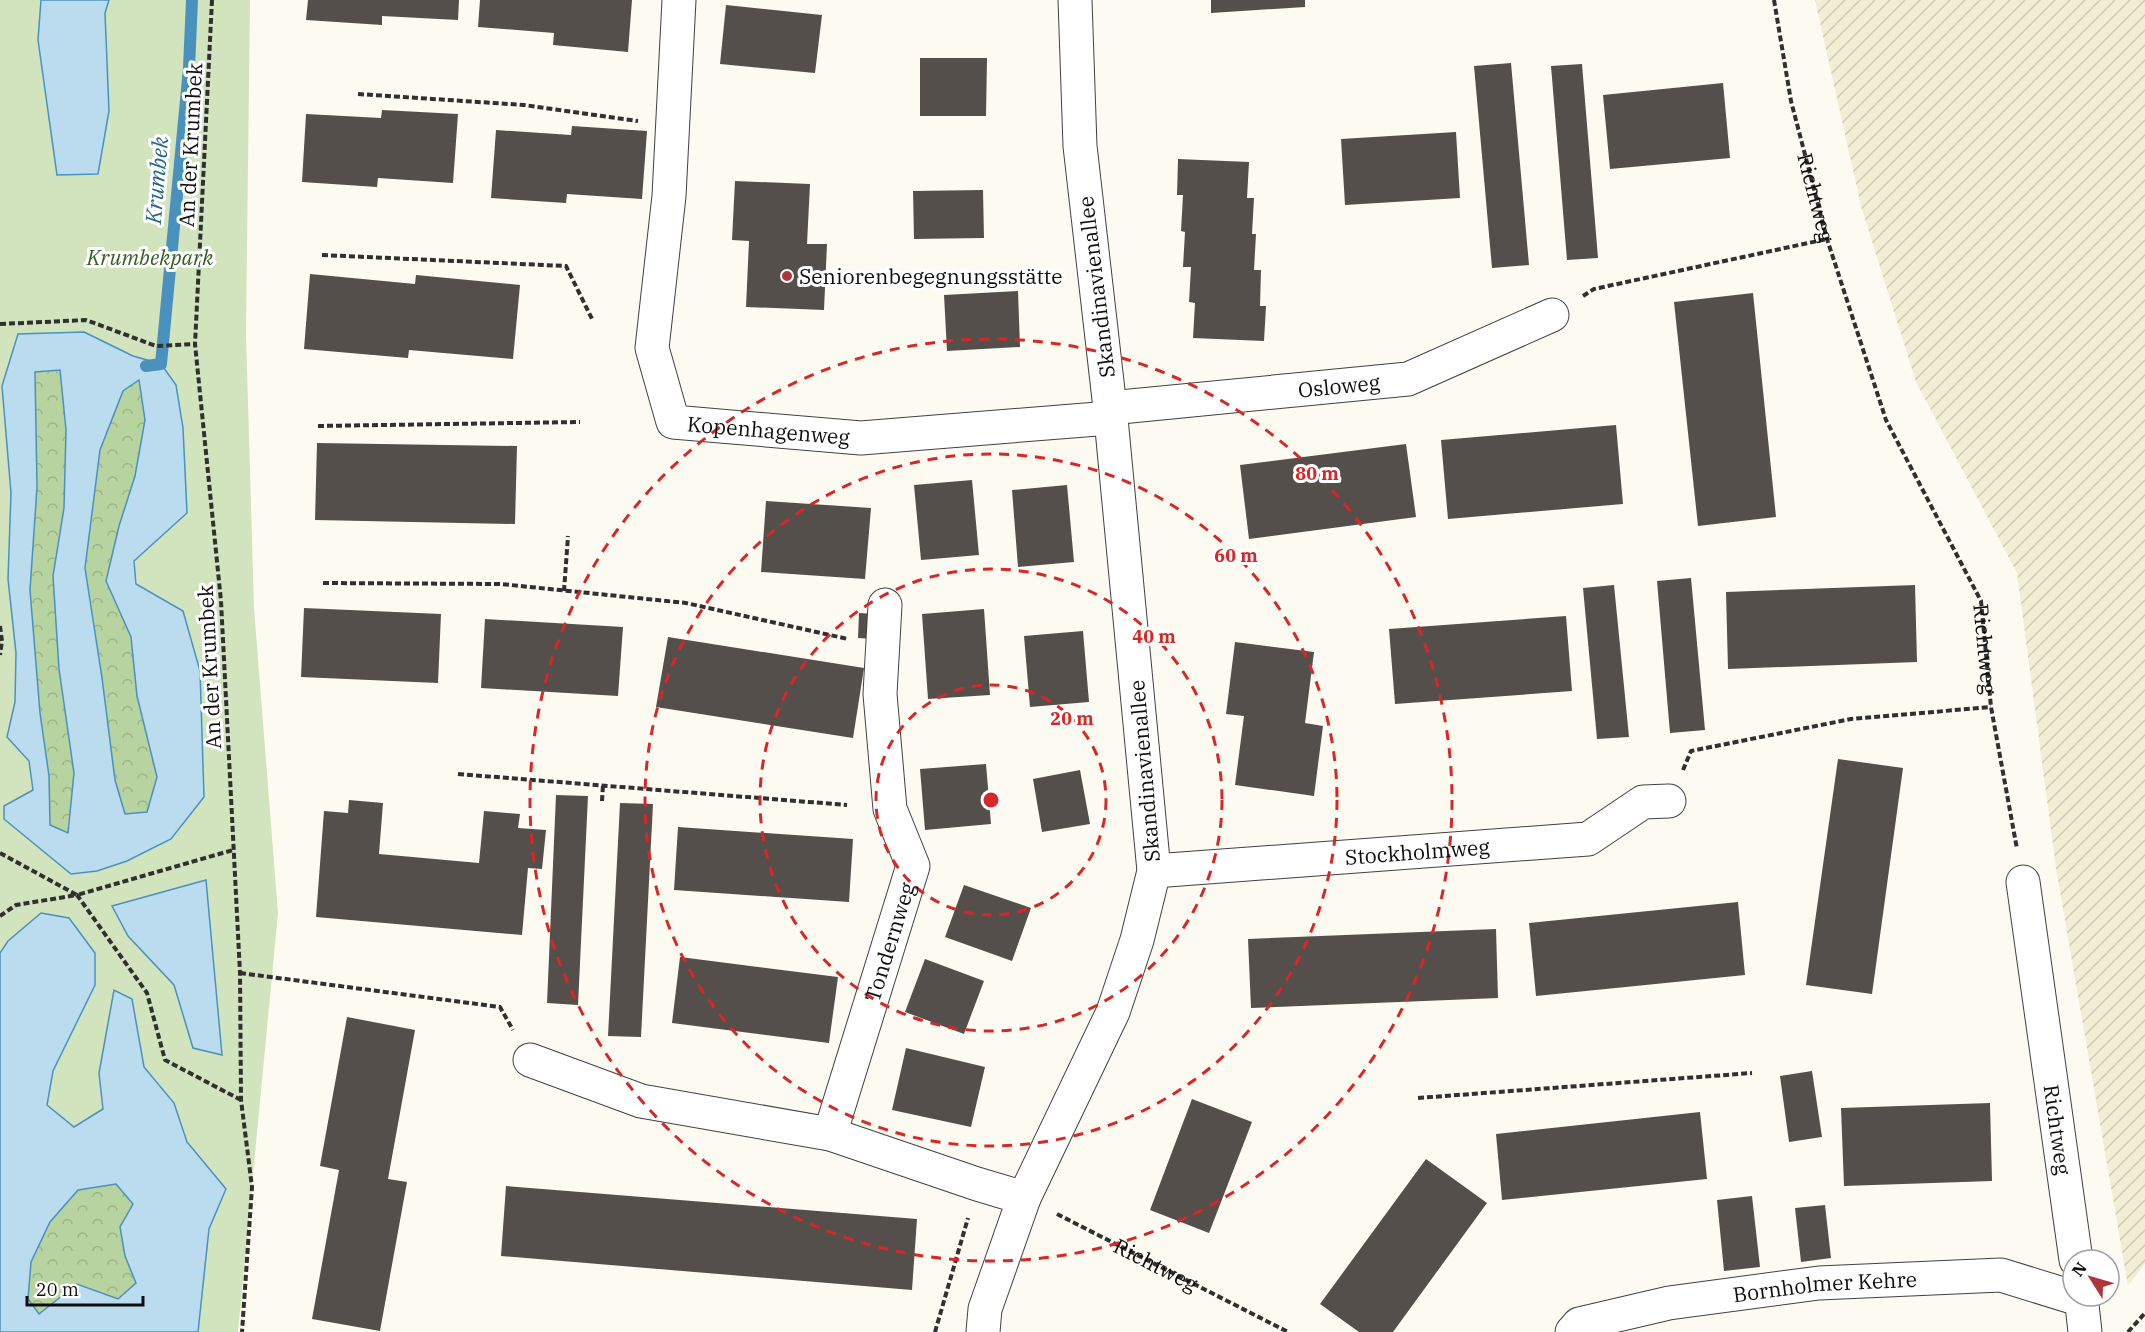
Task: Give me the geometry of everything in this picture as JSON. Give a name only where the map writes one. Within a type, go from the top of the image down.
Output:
[{"type":"street","name":"Kopenhagenweg","points":[[679,0],[669,196],[652,348],[673,422],[861,438],[1110,413]]},
{"type":"street","name":"Skandinavienallee","points":[[983,1332],[985,1309],[1024,1198],[1113,1012],[1137,940],[1154,871],[1110,413],[1080,146],[1075,0]]},
{"type":"street","name":"Osloweg","points":[[1110,413],[1408,379],[1552,315]]},
{"type":"street","name":"Tondernweg","points":[[830,1134],[913,866],[890,808],[880,694],[885,605]]},
{"type":"street","name":"Stockholmweg","points":[[1154,871],[1588,839],[1643,802],[1669,801]]},
{"type":"street","name":"Richtweg","points":[[2023,882],[2074,1248]]},
{"type":"street","points":[[530,1060],[640,1101],[830,1134],[1024,1198]]},
{"type":"street","name":"Bornholmer Kehre","points":[[1572,1332],[1579,1324],[1669,1303],[1819,1283],[2001,1275],[2061,1292]]},
{"type":"street","points":[[2083,1308],[2085,1332]]},
{"type":"path","name":"An der Krumbek","points":[[212,0],[195,344],[221,601],[240,973],[241,1100],[252,1187],[242,1332]]},
{"type":"path","name":"Richtweg","points":[[1774,0],[1791,101],[1827,239],[1886,420],[1981,601],[1991,707],[2023,882]]},
{"type":"path","points":[[358,94],[524,105],[673,126]]},
{"type":"path","points":[[1552,315],[1594,290],[1827,239]]},
{"type":"path","points":[[322,255],[566,266],[593,321]]},
{"type":"path","points":[[0,324],[86,320],[156,346],[195,344]]},
{"type":"path","points":[[318,426],[580,422]]},
{"type":"path","points":[[564,591],[568,536]]},
{"type":"path","points":[[323,583],[501,584],[686,603],[851,640]]},
{"type":"path","points":[[0,626],[0,655]]},
{"type":"path","points":[[1669,801],[1691,751],[1851,719],[1991,707]]},
{"type":"path","points":[[459,774],[847,805]]},
{"type":"path","points":[[602,801],[603,785]]},
{"type":"path","points":[[0,916],[16,904],[77,895],[233,850]]},
{"type":"path","points":[[0,853],[77,895],[147,993],[165,1060],[241,1100]]},
{"type":"path","points":[[240,973],[500,1007],[530,1060]]},
{"type":"path","points":[[1418,1098],[1752,1073]]},
{"type":"path","points":[[934,1332],[956,1264],[977,1184]]},
{"type":"path","name":"Richtweg","points":[[1024,1198],[1288,1332]]},
{"type":"path","points":[[2128,1332],[2145,1313]]},
{"type":"shaded area","points":[[1815,0],[2145,0],[2145,1264],[2128,1286],[2056,868],[2017,573],[1916,382],[1861,206]]},
{"type":"green space","name":"Krumbekpark","points":[[0,0],[41,0],[38,40],[105,13],[109,0],[250,0],[246,334],[254,608],[278,913],[238,1332],[198,1332],[209,1229],[225,1189],[187,1142],[174,1103],[144,1067],[132,999],[114,991],[99,1073],[103,1109],[74,1127],[47,1105],[53,1071],[95,985],[8,941],[0,953]],"holes":[[[84,332],[133,356],[161,364],[187,513],[134,561],[171,839],[127,861],[97,871],[4,806],[33,790],[29,761],[7,737],[15,702],[16,653],[8,579],[18,334]],[[174,985],[222,1055],[193,1048]]]},
{"type":"green space","points":[[60,369],[66,430],[64,508],[53,576],[59,669],[74,773],[69,834],[50,825],[49,776],[40,713],[30,590],[37,487],[35,372]]},
{"type":"green space","points":[[139,380],[145,420],[135,476],[119,526],[106,581],[131,637],[137,696],[157,777],[147,812],[125,814],[115,780],[85,568],[100,450],[123,391]]},
{"type":"green space","points":[[116,1184],[133,1204],[125,1256],[137,1283],[118,1299],[77,1284],[39,1314],[28,1299],[31,1262],[50,1222],[78,1190]]},
{"type":"water","points":[[41,0],[109,0],[105,13],[109,111],[98,174],[57,175],[38,40]]},
{"type":"water","points":[[84,332],[133,356],[161,364],[176,385],[183,428],[187,513],[134,561],[136,584],[183,611],[200,671],[204,797],[171,839],[127,861],[97,871],[71,874],[4,819],[4,806],[33,790],[29,761],[7,737],[15,702],[16,653],[8,579],[11,493],[2,386],[18,334]],"holes":[[[60,370],[66,430],[64,508],[53,576],[59,669],[74,773],[68,833],[50,825],[49,776],[40,713],[30,590],[37,487],[35,372]],[[139,380],[145,420],[135,476],[119,526],[106,581],[131,637],[137,696],[157,777],[147,812],[125,814],[115,780],[85,568],[100,450],[123,391]]]},
{"type":"water","points":[[206,880],[222,1055],[193,1048],[174,985],[128,936],[112,906]]},
{"type":"water","points":[[41,913],[69,918],[95,953],[95,985],[53,1071],[47,1105],[74,1127],[103,1109],[99,1073],[114,990],[132,999],[144,1067],[174,1103],[187,1142],[226,1189],[209,1229],[198,1332],[0,1332],[0,953],[8,941]],"holes":[[[116,1184],[133,1204],[120,1227],[125,1256],[136,1283],[118,1299],[77,1284],[39,1314],[28,1299],[31,1262],[50,1222],[78,1190]]]},
{"type":"building","points":[[308,0],[459,0],[458,20],[382,16],[382,25],[306,20]]},
{"type":"building","points":[[480,0],[632,0],[628,52],[553,45],[554,33],[478,27]]},
{"type":"building","points":[[1211,0],[1305,0],[1305,7],[1211,13]]},
{"type":"building","points":[[726,5],[822,15],[815,73],[720,64]]},
{"type":"building","points":[[920,58],[987,58],[986,116],[920,116]]},
{"type":"building","points":[[1511,63],[1529,265],[1492,268],[1474,66]]},
{"type":"building","points":[[1582,64],[1598,258],[1567,260],[1551,66]]},
{"type":"building","points":[[1723,83],[1730,158],[1610,169],[1603,95]]},
{"type":"building","points":[[382,110],[458,114],[453,183],[378,178],[377,187],[302,182],[306,114],[381,118]]},
{"type":"building","points":[[572,126],[647,131],[642,199],[567,194],[566,203],[491,198],[496,130],[571,135]]},
{"type":"building","points":[[1456,132],[1460,198],[1345,205],[1341,139]]},
{"type":"building","points":[[1178,159],[1249,162],[1247,198],[1254,198],[1252,234],[1256,234],[1254,270],[1261,270],[1260,306],[1266,306],[1264,341],[1193,338],[1195,303],[1189,302],[1191,267],[1183,267],[1185,232],[1181,231],[1183,195],[1177,195]]},
{"type":"building","name":"Seniorenbegegnungsstätte","points":[[735,181],[810,184],[807,244],[827,244],[824,310],[746,307],[749,241],[732,240]]},
{"type":"building","points":[[983,190],[984,238],[914,239],[913,191]]},
{"type":"building","points":[[310,274],[415,284],[416,275],[520,285],[513,359],[409,350],[408,358],[304,349]]},
{"type":"building","points":[[1018,291],[1020,347],[947,351],[944,295]]},
{"type":"building","points":[[1753,293],[1776,517],[1698,526],[1674,302]]},
{"type":"building","points":[[1616,425],[1623,504],[1448,519],[1441,440]]},
{"type":"building","points":[[317,443],[517,446],[515,524],[315,520]]},
{"type":"building","points":[[1406,444],[1416,517],[1249,539],[1240,465]]},
{"type":"building","points":[[972,480],[979,555],[921,560],[914,485]]},
{"type":"building","points":[[1067,485],[1074,562],[1018,567],[1012,490]]},
{"type":"building","points":[[766,501],[871,508],[865,579],[761,572]]},
{"type":"building","points":[[1691,578],[1705,730],[1670,733],[1657,581]]},
{"type":"building","points":[[1614,585],[1629,737],[1597,739],[1583,588]]},
{"type":"building","points":[[1915,585],[1917,662],[1728,669],[1726,592]]},
{"type":"building","points":[[304,608],[441,614],[438,683],[301,677]]},
{"type":"building","points":[[984,609],[990,695],[928,699],[922,614]]},
{"type":"building","points":[[859,613],[875,614],[874,639],[858,638]]},
{"type":"building","points":[[1566,616],[1572,691],[1395,704],[1389,629]]},
{"type":"building","points":[[485,619],[623,627],[618,696],[481,688]]},
{"type":"building","points":[[1083,631],[1089,702],[1030,707],[1024,636]]},
{"type":"building","points":[[668,637],[864,668],[853,738],[656,707]]},
{"type":"building","points":[[1235,642],[1314,652],[1305,723],[1323,726],[1314,796],[1235,785],[1244,716],[1226,714]]},
{"type":"building","points":[[1838,759],[1903,768],[1872,994],[1806,985]]},
{"type":"building","points":[[986,764],[991,824],[925,830],[920,769]]},
{"type":"building","points":[[1080,770],[1090,824],[1042,832],[1033,779]]},
{"type":"building","points":[[556,795],[588,796],[578,1005],[547,1003]]},
{"type":"building","points":[[349,800],[383,803],[379,854],[479,863],[484,811],[520,814],[518,828],[546,830],[542,869],[528,868],[522,935],[316,917],[324,811],[348,813]]},
{"type":"building","points":[[620,803],[653,804],[641,1037],[608,1036]]},
{"type":"building","points":[[678,827],[853,839],[849,902],[674,890]]},
{"type":"building","points":[[964,885],[1031,908],[1012,961],[945,937]]},
{"type":"building","points":[[1738,902],[1745,975],[1536,996],[1529,923]]},
{"type":"building","points":[[1496,929],[1498,998],[1251,1008],[1248,939]]},
{"type":"building","points":[[680,957],[838,977],[829,1043],[672,1023]]},
{"type":"building","points":[[925,959],[984,981],[964,1034],[905,1012]]},
{"type":"building","points":[[347,1017],[415,1030],[388,1179],[407,1182],[380,1331],[312,1319],[339,1170],[320,1166]]},
{"type":"building","points":[[906,1048],[985,1067],[971,1127],[892,1110]]},
{"type":"building","points":[[1812,1071],[1822,1137],[1789,1142],[1780,1076]]},
{"type":"building","points":[[1192,1099],[1252,1122],[1209,1233],[1150,1210]]},
{"type":"building","points":[[1990,1103],[1992,1181],[1844,1186],[1841,1108]]},
{"type":"building","points":[[1700,1112],[1707,1179],[1502,1200],[1496,1134]]},
{"type":"building","points":[[1426,1159],[1487,1203],[1393,1332],[1359,1332],[1320,1304]]},
{"type":"building","points":[[506,1186],[917,1219],[912,1290],[501,1256]]},
{"type":"building","points":[[1752,1196],[1760,1267],[1724,1271],[1717,1200]]},
{"type":"building","points":[[1825,1205],[1831,1258],[1801,1262],[1795,1208]]},
{"type":"waterway","name":"Krumbek","points":[[146,366],[161,364],[189,68],[192,0]]},
{"type":"place","name":"Seniorenbegegnungsstätte","points":[[787,276]]}]
